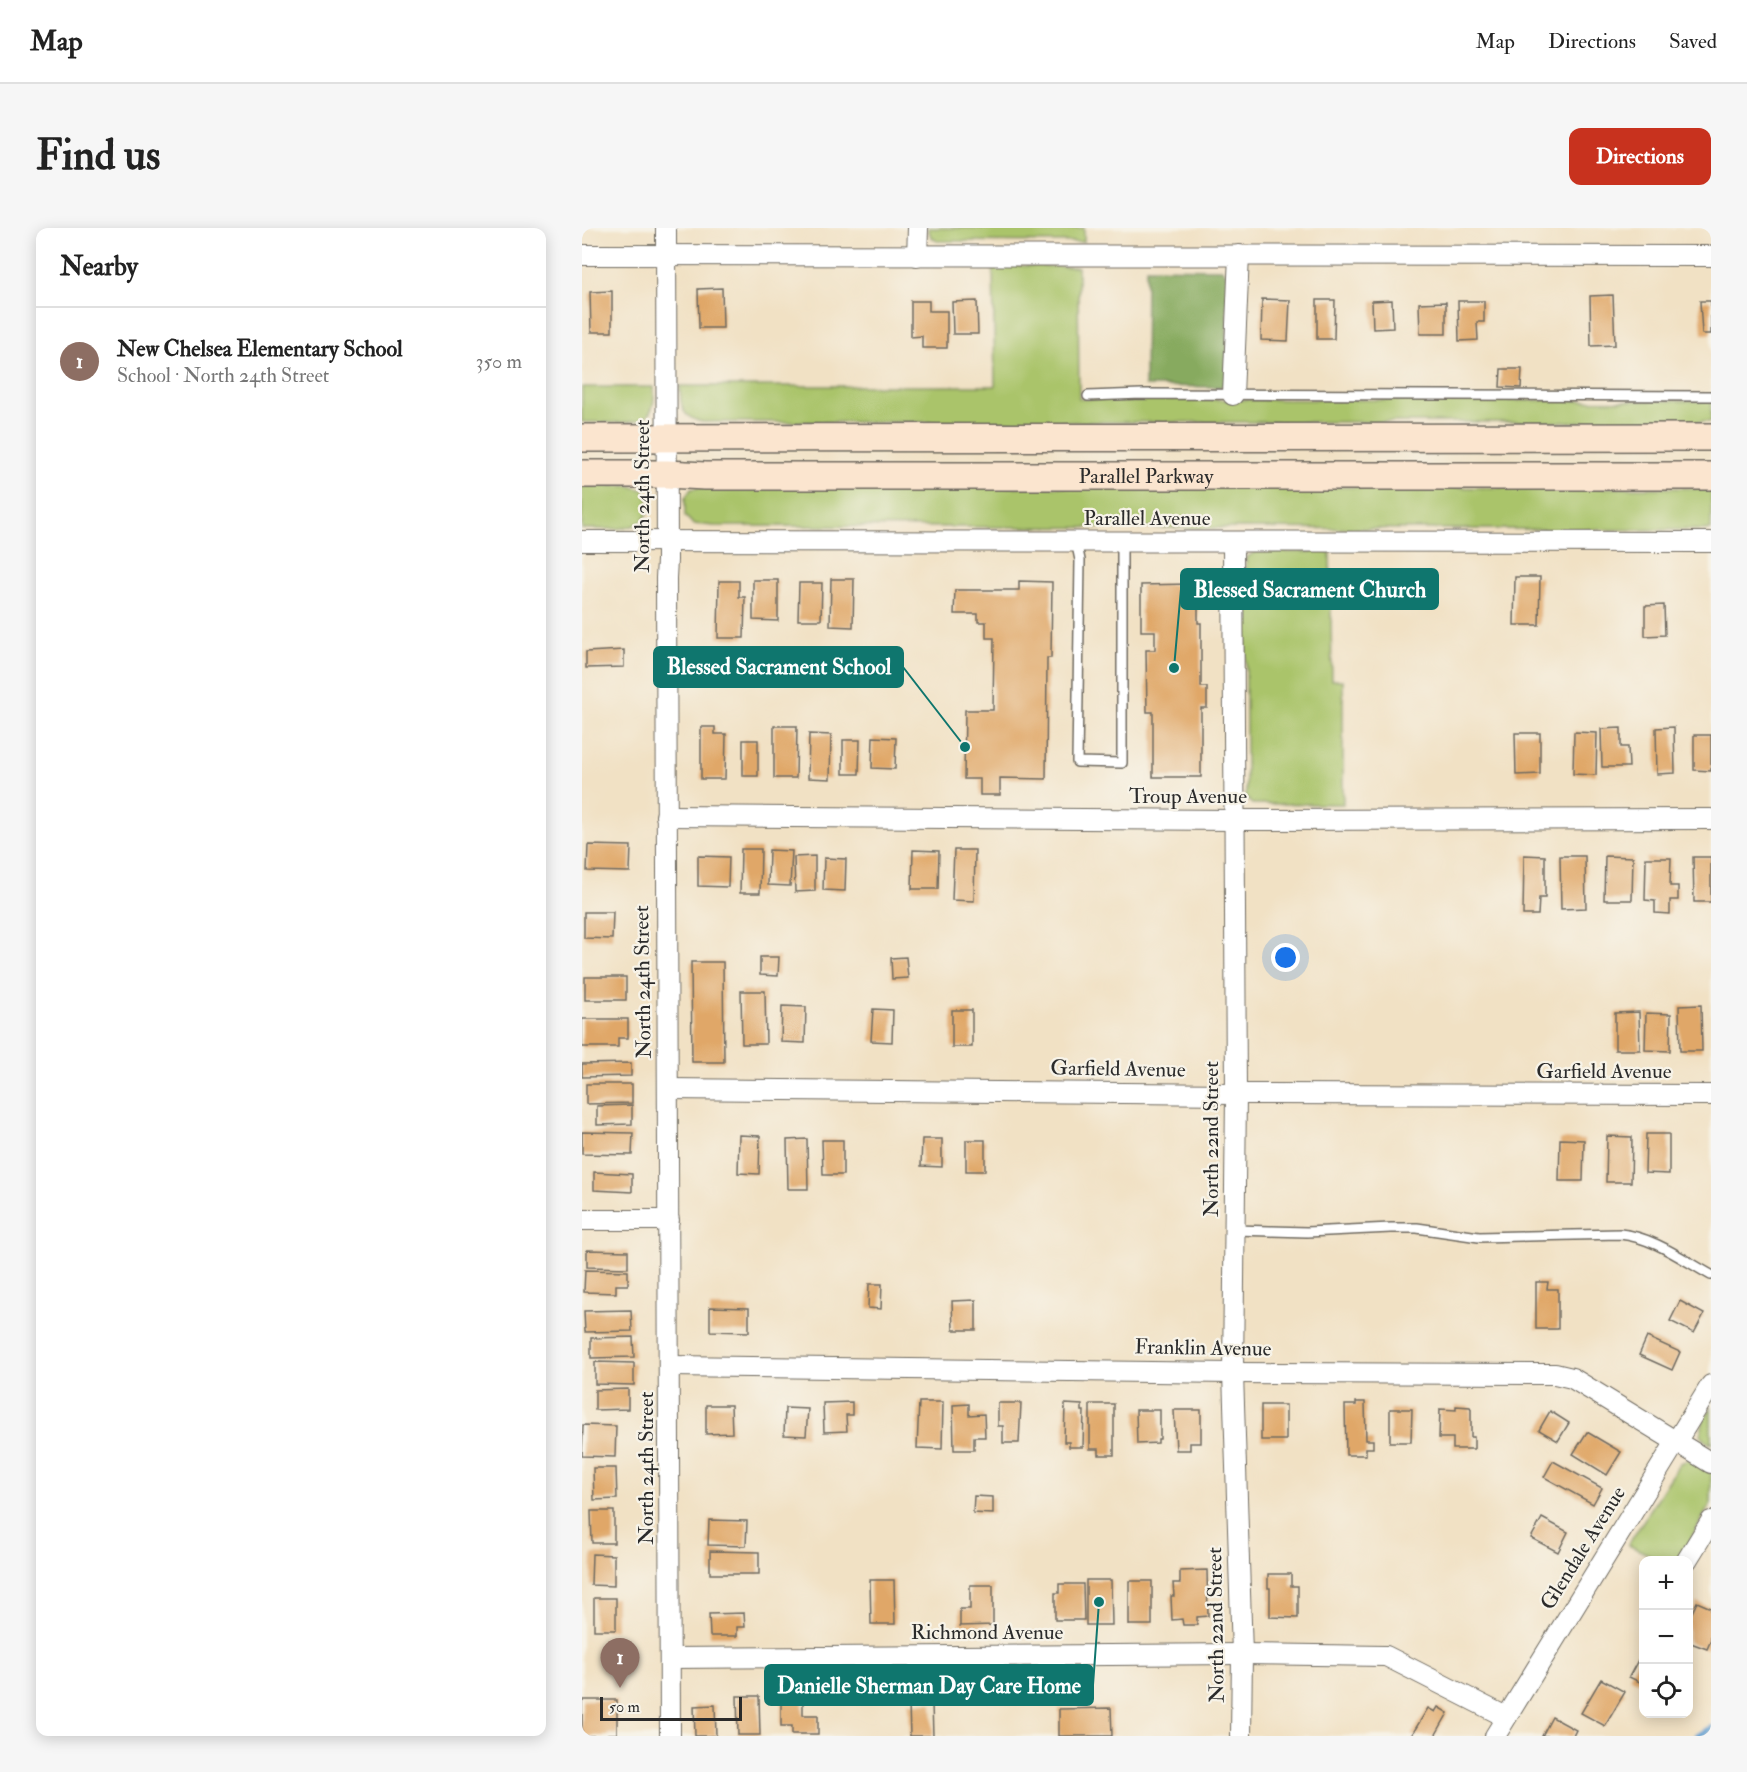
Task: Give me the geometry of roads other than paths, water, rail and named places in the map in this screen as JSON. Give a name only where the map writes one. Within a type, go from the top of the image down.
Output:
[{"type":"main road","name":"Parallel Parkway","points":[[582,438],[1711,437]]},
{"type":"main road","name":"Parallel Parkway","points":[[582,474],[1711,476]]},
{"type":"street","name":"North 24th Street","points":[[666,228],[670,1736]]},
{"type":"street","points":[[917,256],[918,228]]},
{"type":"street","points":[[582,255],[1711,256]]},
{"type":"street","points":[[1233,395],[1239,255]]},
{"type":"street","name":"Parallel Avenue","points":[[582,541],[1711,542]]},
{"type":"street","name":"North 22nd Street","points":[[1233,542],[1236,1094],[1233,1373],[1242,1654],[1241,1736]]},
{"type":"street","name":"Troup Avenue","points":[[666,816],[1234,820],[1711,819]]},
{"type":"street","name":"Garfield Avenue","points":[[668,1089],[1711,1095]]},
{"type":"street","points":[[582,1220],[669,1220]]},
{"type":"street","name":"Franklin Avenue","points":[[670,1366],[1233,1373],[1555,1374],[1572,1378],[1711,1463]]},
{"type":"street","name":"Glendale Avenue","points":[[1495,1736],[1711,1385]]},
{"type":"street","points":[[1689,1556],[1711,1521]]},
{"type":"street","name":"Richmond Avenue","points":[[670,1658],[1242,1654],[1386,1656],[1506,1717]]},
{"type":"lane","points":[[1088,396],[1142,394],[1711,396]]},
{"type":"lane","points":[[1076,541],[1080,560],[1077,762],[1122,763],[1122,542]]},
{"type":"lane","points":[[1235,1230],[1307,1232],[1391,1227],[1417,1228],[1479,1237],[1636,1235],[1711,1275]]},
{"type":"waterway","points":[[1698,1736],[1711,1728]]},
{"type":"place","name":"Blessed Sacrament Church","points":[[1174,668]]},
{"type":"place","name":"Blessed Sacrament School","points":[[965,747]]},
{"type":"place","name":"Danielle Sherman Day Care Home","points":[[1099,1602]]},
{"type":"place","name":"New Chelsea Elementary School","points":[[620,1688]]}]
